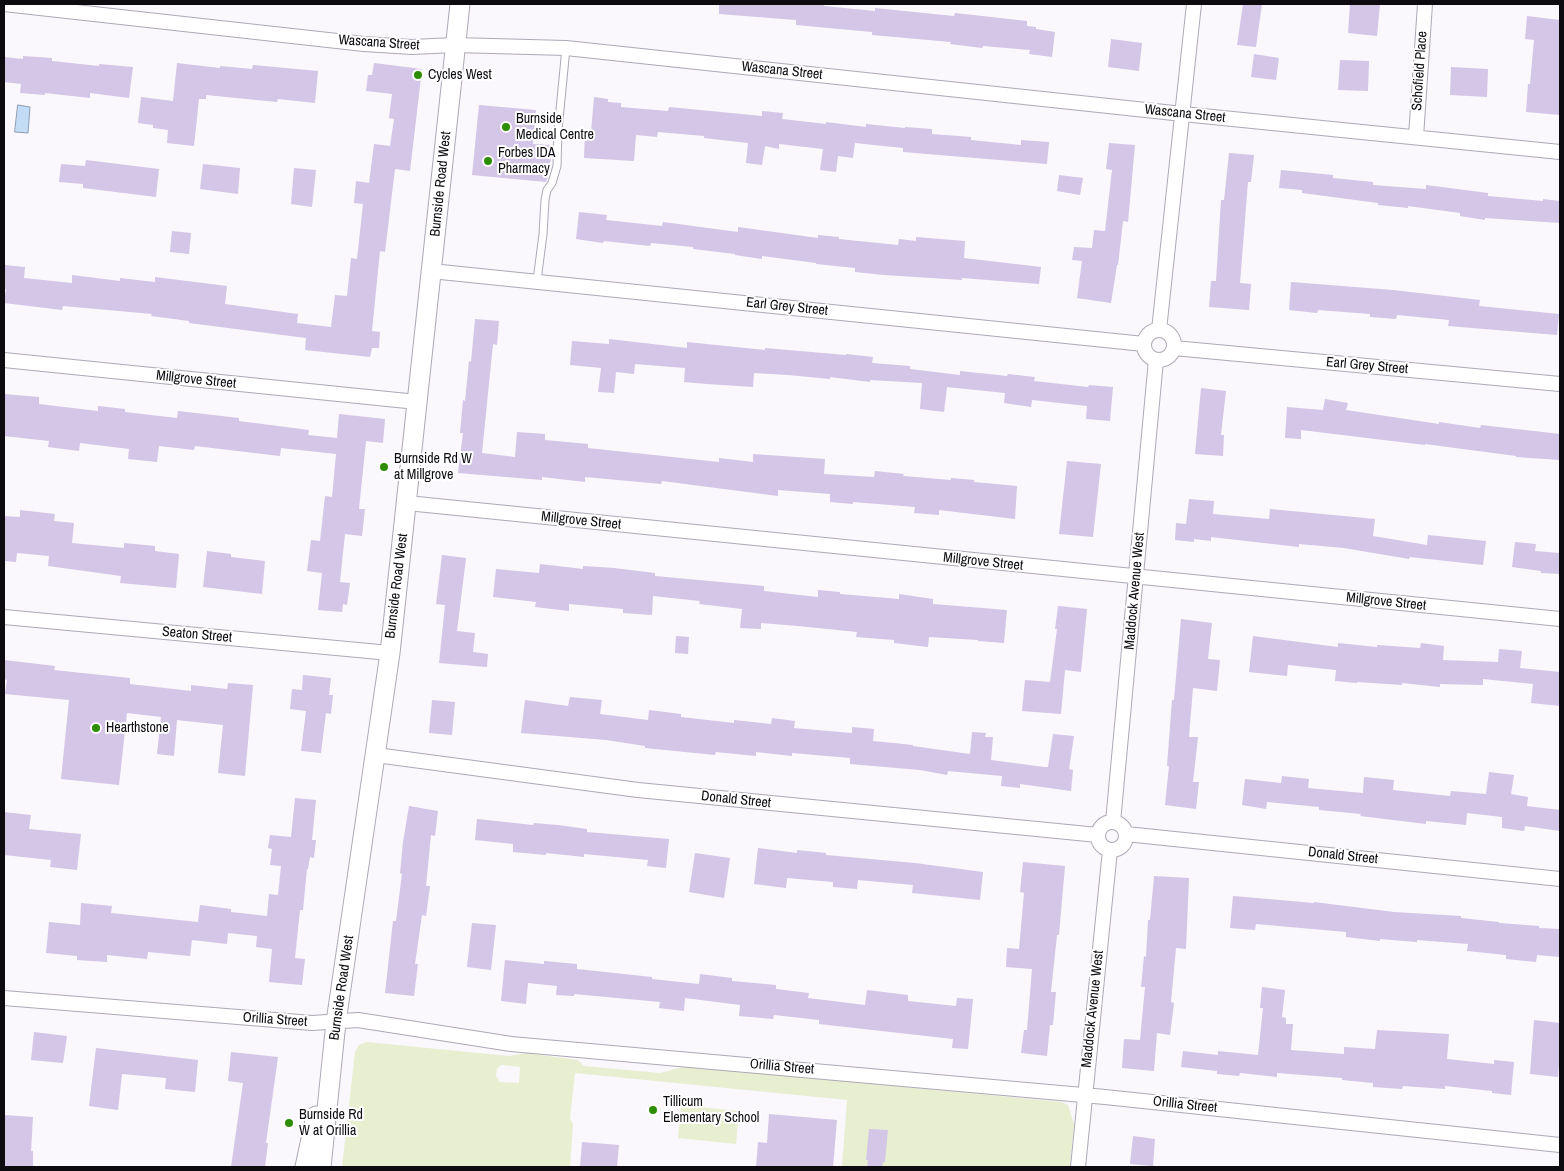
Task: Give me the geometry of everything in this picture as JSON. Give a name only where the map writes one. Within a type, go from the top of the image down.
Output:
[{"type":"main road","name":"Burnside Road West","points":[[321,1167],[336,1022],[390,653],[460,4]]},
{"type":"main road","points":[[305,1167],[336,1022]]},
{"type":"street","name":"Wascana Street","points":[[4,4],[364,44],[566,48],[1560,152]]},
{"type":"street","points":[[1159,330],[1194,4]]},
{"type":"street","name":"Schofield Place","points":[[1416,138],[1425,4]]},
{"type":"street","name":"Earl Grey Street","points":[[431,271],[1144,344]]},
{"type":"street","points":[[1159,330],[1164,331],[1172,338],[1174,348],[1166,359],[1156,360],[1145,353],[1144,344],[1147,335],[1159,330]]},
{"type":"street","name":"Earl Grey Street","points":[[1174,348],[1560,384]]},
{"type":"street","name":"Millgrove Street","points":[[4,360],[418,402]]},
{"type":"street","name":"Maddock Avenue West","points":[[1113,822],[1156,360]]},
{"type":"street","name":"Millgrove Street","points":[[407,504],[1560,619]]},
{"type":"street","name":"Seaton Street","points":[[4,617],[390,653]]},
{"type":"street","name":"Donald Street","points":[[376,755],[638,790],[1098,835]]},
{"type":"street","points":[[1113,822],[1121,826],[1126,834],[1122,846],[1114,850],[1106,849],[1100,843],[1098,835],[1104,824],[1113,822]]},
{"type":"street","name":"Donald Street","points":[[1126,834],[1560,879]]},
{"type":"street","name":"Maddock Avenue West","points":[[1078,1167],[1110,850]]},
{"type":"street","name":"Orillia Street","points":[[4,998],[312,1023],[358,1020],[521,1045],[1085,1096],[1560,1145]]},
{"type":"lane","points":[[537,281],[545,200],[557,166],[558,130],[566,48]]},
{"type":"green space","name":"Tillicum Elementary School","points":[[367,1042],[509,1056],[526,1053],[578,1060],[584,1066],[660,1073],[687,1066],[1062,1102],[1068,1105],[1074,1124],[1070,1167],[842,1167],[847,1100],[575,1073],[570,1119],[573,1124],[570,1167],[342,1167],[355,1052],[359,1045]],"holes":[[[501,1065],[520,1067],[519,1083],[500,1082],[496,1076],[497,1069]]]},
{"type":"green space","points":[[681,1105],[739,1111],[736,1144],[678,1138]]},
{"type":"water","points":[[18,105],[30,107],[28,133],[15,132]]},
{"type":"building","points":[[719,4],[824,4],[824,6],[875,11],[875,8],[954,16],[955,13],[1027,21],[1027,26],[1055,32],[1052,57],[1029,54],[1030,50],[983,46],[982,48],[950,44],[951,42],[872,35],[872,32],[796,25],[796,20],[719,14]]},
{"type":"building","points":[[1243,4],[1262,4],[1256,47],[1237,45]]},
{"type":"building","points":[[1350,4],[1380,4],[1377,36],[1348,33]]},
{"type":"building","points":[[1527,16],[1560,20],[1560,115],[1526,112],[1534,40],[1525,39]]},
{"type":"building","points":[[1111,39],[1142,43],[1139,71],[1108,67]]},
{"type":"building","points":[[1254,54],[1279,58],[1276,80],[1251,77]]},
{"type":"building","points":[[23,56],[52,58],[52,61],[99,66],[99,64],[133,67],[129,98],[90,93],[90,98],[45,93],[45,95],[20,93],[21,84],[4,82],[4,57],[23,59]]},
{"type":"building","points":[[1340,60],[1369,61],[1368,91],[1338,90]]},
{"type":"building","points":[[177,63],[220,68],[220,66],[252,69],[253,65],[318,71],[315,103],[278,99],[277,102],[206,95],[206,99],[199,99],[194,146],[167,143],[168,130],[138,123],[141,97],[173,101]]},
{"type":"building","points":[[374,63],[422,69],[410,171],[395,169],[385,252],[380,251],[372,331],[380,332],[379,348],[372,348],[370,357],[305,350],[306,338],[189,323],[189,321],[151,316],[152,314],[63,306],[62,310],[4,303],[6,289],[4,289],[4,265],[25,267],[24,278],[72,283],[72,275],[120,281],[120,278],[155,282],[155,277],[227,286],[225,304],[298,314],[297,323],[331,327],[335,295],[347,296],[351,258],[357,259],[363,204],[354,203],[356,181],[369,183],[374,144],[390,146],[394,119],[389,118],[392,94],[366,91],[368,75],[372,75]]},
{"type":"building","points":[[1451,67],[1488,69],[1487,97],[1450,95]]},
{"type":"building","points":[[594,97],[608,99],[608,102],[621,103],[621,107],[668,111],[669,107],[762,116],[762,111],[783,113],[782,119],[826,124],[826,122],[866,127],[866,124],[932,129],[932,134],[971,137],[971,140],[1021,145],[1021,140],[1049,142],[1047,164],[903,152],[903,148],[855,143],[853,158],[838,156],[836,172],[820,170],[823,149],[779,144],[779,149],[765,146],[762,165],[746,163],[748,143],[704,138],[704,136],[658,132],[657,137],[636,135],[634,161],[584,158],[585,132],[591,132]]},
{"type":"building","name":"Burnside Medical Centre","points":[[479,105],[536,110],[533,144],[552,145],[549,174],[546,182],[472,175]]},
{"type":"building","points":[[1109,143],[1135,145],[1128,222],[1123,221],[1111,303],[1077,298],[1082,261],[1072,260],[1074,247],[1092,248],[1094,230],[1105,231],[1112,170],[1106,169]]},
{"type":"building","points":[[1229,153],[1254,155],[1251,182],[1248,182],[1240,283],[1251,284],[1249,310],[1209,307],[1211,281],[1216,281],[1221,200],[1224,200]]},
{"type":"building","points":[[86,160],[159,169],[156,197],[83,188],[83,184],[59,182],[61,164],[85,166]]},
{"type":"building","points":[[203,164],[240,168],[238,194],[200,189]]},
{"type":"building","points":[[294,168],[316,170],[312,207],[291,204]]},
{"type":"building","points":[[1281,170],[1333,175],[1333,178],[1373,182],[1373,185],[1426,189],[1426,185],[1488,193],[1488,196],[1560,201],[1560,223],[1485,218],[1485,220],[1460,216],[1460,213],[1408,206],[1408,208],[1378,205],[1378,203],[1302,193],[1302,190],[1279,188]]},
{"type":"building","points":[[1059,175],[1083,178],[1080,195],[1057,191]]},
{"type":"building","points":[[579,212],[607,215],[606,220],[662,226],[663,222],[738,232],[738,227],[818,238],[818,235],[898,245],[899,239],[916,241],[916,237],[965,241],[964,258],[1041,267],[1039,284],[962,278],[962,280],[884,275],[855,272],[855,268],[762,256],[762,259],[693,249],[693,247],[651,243],[650,246],[604,241],[603,243],[576,239]]},
{"type":"building","points":[[172,231],[191,233],[189,254],[170,252]]},
{"type":"building","points":[[1291,282],[1393,290],[1480,300],[1479,306],[1559,314],[1557,335],[1448,326],[1449,320],[1397,315],[1396,319],[1370,317],[1370,314],[1318,310],[1317,313],[1289,310]]},
{"type":"building","points":[[475,319],[499,321],[497,345],[493,344],[482,453],[515,457],[517,432],[545,434],[545,440],[588,444],[588,448],[719,462],[719,458],[753,462],[753,454],[825,459],[824,474],[874,477],[875,471],[904,474],[903,476],[974,480],[974,482],[1017,486],[1015,519],[939,510],[939,515],[914,513],[915,507],[830,502],[830,494],[778,490],[778,496],[662,481],[661,484],[585,477],[585,482],[542,477],[542,480],[458,473],[463,433],[460,433],[463,400],[465,401],[469,361],[471,362]]},
{"type":"building","points":[[609,339],[687,348],[687,342],[765,350],[765,348],[846,354],[873,357],[872,363],[910,366],[910,369],[960,375],[960,371],[1007,376],[1008,374],[1035,377],[1034,381],[1088,387],[1089,385],[1113,387],[1110,421],[1086,419],[1087,406],[1032,400],[1031,407],[1004,403],[1005,393],[947,387],[944,412],[920,409],[922,383],[870,380],[870,382],[830,377],[830,379],[754,373],[753,387],[707,384],[684,382],[685,368],[635,364],[634,374],[616,372],[614,393],[598,392],[601,368],[570,365],[572,341],[609,344]]},
{"type":"building","points":[[1201,388],[1226,391],[1221,435],[1224,435],[1223,456],[1195,454]]},
{"type":"building","points":[[4,394],[39,397],[39,404],[98,411],[98,406],[125,409],[125,412],[177,418],[178,411],[239,418],[239,421],[309,430],[308,435],[337,438],[339,414],[385,419],[383,443],[366,441],[359,509],[365,509],[362,536],[345,534],[340,582],[350,583],[347,605],[343,604],[342,612],[318,610],[322,573],[307,571],[311,540],[320,541],[325,496],[332,497],[336,454],[281,448],[280,456],[195,446],[194,450],[159,446],[157,462],[128,459],[129,449],[80,443],[79,451],[48,447],[49,441],[4,436]]},
{"type":"building","points":[[1325,399],[1348,403],[1346,410],[1439,424],[1439,422],[1480,428],[1481,425],[1560,434],[1560,460],[1516,457],[1425,444],[1301,430],[1301,439],[1285,438],[1287,407],[1323,410]]},
{"type":"building","points":[[1067,461],[1101,464],[1093,537],[1059,534]]},
{"type":"building","points":[[1189,499],[1214,501],[1213,514],[1269,519],[1270,509],[1375,519],[1373,536],[1427,545],[1428,535],[1486,541],[1483,565],[1410,557],[1409,559],[1344,548],[1299,544],[1299,547],[1211,537],[1211,541],[1194,539],[1194,542],[1175,540],[1176,523],[1186,524]]},
{"type":"building","points":[[20,510],[55,514],[54,521],[74,523],[72,543],[124,548],[124,543],[155,546],[155,551],[179,554],[176,588],[120,583],[121,576],[48,566],[49,556],[17,553],[16,562],[4,561],[4,516],[20,517]]},
{"type":"building","points":[[1515,542],[1536,544],[1535,551],[1560,553],[1560,574],[1541,573],[1541,571],[1512,567]]},
{"type":"building","points":[[207,551],[231,554],[231,557],[265,561],[262,594],[203,587]]},
{"type":"building","points":[[442,555],[466,558],[457,631],[475,633],[473,652],[488,654],[487,667],[439,663],[445,605],[436,604]]},
{"type":"building","points":[[540,564],[583,569],[583,566],[614,568],[655,573],[655,576],[764,586],[764,591],[818,597],[818,590],[840,592],[840,594],[899,599],[899,594],[933,599],[933,604],[1007,610],[1004,643],[929,637],[928,647],[894,643],[894,640],[856,637],[857,632],[798,626],[761,623],[761,629],[740,628],[742,609],[699,604],[700,601],[653,596],[652,615],[623,613],[623,609],[569,604],[569,611],[535,607],[536,602],[493,597],[496,569],[539,573]]},
{"type":"building","points":[[1058,606],[1087,609],[1081,672],[1065,670],[1061,714],[1022,711],[1025,680],[1050,682]]},
{"type":"building","points":[[1181,619],[1212,623],[1208,659],[1220,660],[1217,691],[1193,688],[1189,737],[1198,737],[1193,782],[1199,782],[1196,809],[1165,805],[1172,700],[1174,700]]},
{"type":"building","points":[[676,636],[689,637],[688,654],[675,653]]},
{"type":"building","points":[[1253,636],[1338,647],[1338,643],[1377,647],[1377,645],[1420,648],[1421,643],[1444,646],[1443,660],[1498,662],[1499,649],[1522,651],[1520,668],[1560,672],[1560,706],[1531,703],[1533,684],[1483,679],[1483,685],[1440,684],[1440,687],[1402,683],[1402,685],[1357,683],[1335,681],[1336,670],[1288,665],[1287,676],[1249,672]]},
{"type":"building","points":[[4,660],[55,666],[54,670],[130,678],[130,684],[191,691],[191,685],[227,689],[228,683],[253,685],[245,776],[218,773],[223,725],[177,720],[174,756],[157,754],[161,717],[127,713],[119,785],[61,779],[69,700],[5,694],[7,680],[4,679]]},
{"type":"building","points":[[303,675],[331,678],[329,695],[333,695],[331,714],[326,713],[321,753],[301,751],[306,711],[290,709],[292,689],[302,690]]},
{"type":"building","points":[[570,697],[602,700],[600,714],[648,720],[649,710],[681,714],[681,717],[734,723],[734,720],[771,724],[772,718],[795,721],[794,728],[852,733],[852,727],[874,729],[873,741],[970,754],[972,732],[986,733],[985,737],[993,737],[991,760],[1044,767],[1048,767],[1053,734],[1074,736],[1069,769],[1073,770],[1071,791],[1020,784],[1020,788],[1001,786],[1002,776],[948,771],[947,775],[920,770],[850,764],[850,758],[792,753],[792,756],[756,752],[756,756],[716,752],[715,755],[645,748],[645,746],[606,740],[521,733],[525,700],[568,706]]},
{"type":"building","points":[[432,700],[455,702],[452,735],[429,733]]},
{"type":"building","points":[[1489,772],[1514,775],[1511,794],[1528,797],[1527,806],[1560,810],[1560,831],[1525,826],[1524,831],[1502,828],[1502,817],[1467,813],[1466,825],[1426,821],[1426,824],[1319,810],[1319,807],[1267,802],[1266,809],[1242,805],[1245,779],[1281,783],[1282,776],[1309,779],[1308,788],[1363,793],[1364,777],[1394,780],[1393,790],[1450,796],[1451,791],[1486,794]]},
{"type":"building","points":[[295,798],[316,800],[312,840],[316,840],[314,858],[310,857],[307,869],[303,910],[300,910],[295,958],[305,959],[302,985],[269,982],[272,949],[256,947],[257,936],[228,933],[227,944],[192,940],[190,956],[148,952],[147,959],[107,955],[107,962],[77,960],[77,956],[46,953],[49,922],[80,925],[81,903],[112,906],[111,913],[198,922],[200,905],[231,909],[231,912],[267,916],[269,894],[278,895],[281,866],[270,865],[272,849],[268,848],[270,835],[291,837]]},
{"type":"building","points":[[409,806],[438,811],[435,836],[431,835],[426,886],[430,886],[426,916],[422,915],[415,964],[418,964],[414,996],[385,993],[393,921],[396,921],[402,874],[400,873],[403,842]]},
{"type":"building","points":[[4,812],[31,815],[29,829],[81,834],[77,870],[50,867],[51,860],[4,855]]},
{"type":"building","points":[[477,819],[533,825],[534,823],[558,825],[587,829],[587,832],[669,839],[666,868],[647,866],[648,860],[584,854],[584,857],[513,852],[513,844],[475,840]]},
{"type":"building","points":[[758,848],[797,853],[797,850],[826,853],[826,855],[915,863],[983,872],[980,900],[912,893],[913,885],[858,880],[857,889],[833,887],[833,882],[787,878],[786,888],[754,884]]},
{"type":"building","points":[[695,853],[730,858],[724,898],[689,892]]},
{"type":"building","points":[[1023,862],[1065,866],[1059,935],[1057,935],[1051,992],[1056,992],[1053,1025],[1050,1025],[1047,1056],[1021,1053],[1024,1030],[1027,1030],[1032,969],[1006,967],[1007,948],[1019,949],[1024,893],[1020,892]]},
{"type":"building","points":[[1154,876],[1189,878],[1186,949],[1176,948],[1171,1002],[1174,1003],[1170,1035],[1157,1033],[1154,1071],[1122,1068],[1124,1039],[1140,1040],[1145,987],[1141,987]]},
{"type":"building","points":[[1233,896],[1314,902],[1394,912],[1461,916],[1461,918],[1499,923],[1560,929],[1560,957],[1537,955],[1536,962],[1506,959],[1506,955],[1467,951],[1468,944],[1417,940],[1417,942],[1380,939],[1380,941],[1346,937],[1346,932],[1256,924],[1255,930],[1230,928]]},
{"type":"building","points":[[472,923],[496,925],[491,970],[467,967]]},
{"type":"building","points":[[505,960],[544,964],[544,961],[577,964],[577,969],[699,984],[700,974],[732,978],[732,981],[776,985],[776,989],[809,993],[808,998],[865,1005],[867,990],[908,995],[908,1001],[956,1006],[957,998],[973,999],[968,1049],[952,1048],[953,1039],[819,1024],[819,1020],[774,1015],[773,1019],[739,1016],[740,1005],[685,998],[684,1011],[659,1008],[660,1002],[574,994],[574,996],[556,995],[557,986],[528,983],[526,1004],[501,1001]]},
{"type":"building","points":[[1262,987],[1285,990],[1282,1017],[1286,1018],[1286,1024],[1293,1024],[1291,1050],[1344,1054],[1344,1047],[1375,1049],[1377,1030],[1449,1034],[1447,1059],[1494,1064],[1494,1060],[1514,1062],[1511,1095],[1445,1086],[1445,1089],[1403,1086],[1402,1089],[1373,1087],[1373,1083],[1342,1080],[1342,1078],[1277,1073],[1277,1077],[1240,1073],[1239,1076],[1217,1074],[1217,1071],[1181,1067],[1183,1051],[1218,1055],[1218,1051],[1258,1055],[1263,1008],[1260,1008]]},
{"type":"building","points":[[1534,1020],[1560,1023],[1558,1077],[1530,1074]]},
{"type":"building","points":[[34,1032],[67,1036],[63,1063],[31,1060]]},
{"type":"building","points":[[96,1048],[198,1060],[195,1092],[165,1089],[166,1078],[122,1074],[118,1110],[89,1106]]},
{"type":"building","points":[[231,1052],[278,1057],[266,1143],[268,1143],[265,1167],[231,1167],[243,1083],[228,1081]]},
{"type":"building","points":[[769,1114],[837,1120],[833,1167],[756,1167],[758,1142],[767,1143]]},
{"type":"building","points":[[4,1115],[33,1117],[31,1151],[33,1151],[33,1167],[4,1167]]},
{"type":"building","points":[[869,1129],[888,1130],[885,1162],[883,1162],[882,1167],[867,1167]]},
{"type":"building","points":[[1133,1136],[1155,1139],[1153,1166],[1130,1164]]},
{"type":"building","points":[[582,1142],[619,1145],[617,1167],[580,1167]]},
{"type":"place","name":"Cycles West","points":[[418,75]]},
{"type":"place","name":"Burnside Medical Centre","points":[[506,127]]},
{"type":"place","name":"Forbes IDA Pharmacy","points":[[488,161]]},
{"type":"place","name":"Burnside Rd W at Millgrove","points":[[384,467]]},
{"type":"place","name":"Hearthstone","points":[[96,728]]},
{"type":"place","name":"Tillicum Elementary School","points":[[653,1110]]},
{"type":"place","name":"Burnside Rd W at Orillia","points":[[289,1123]]}]
